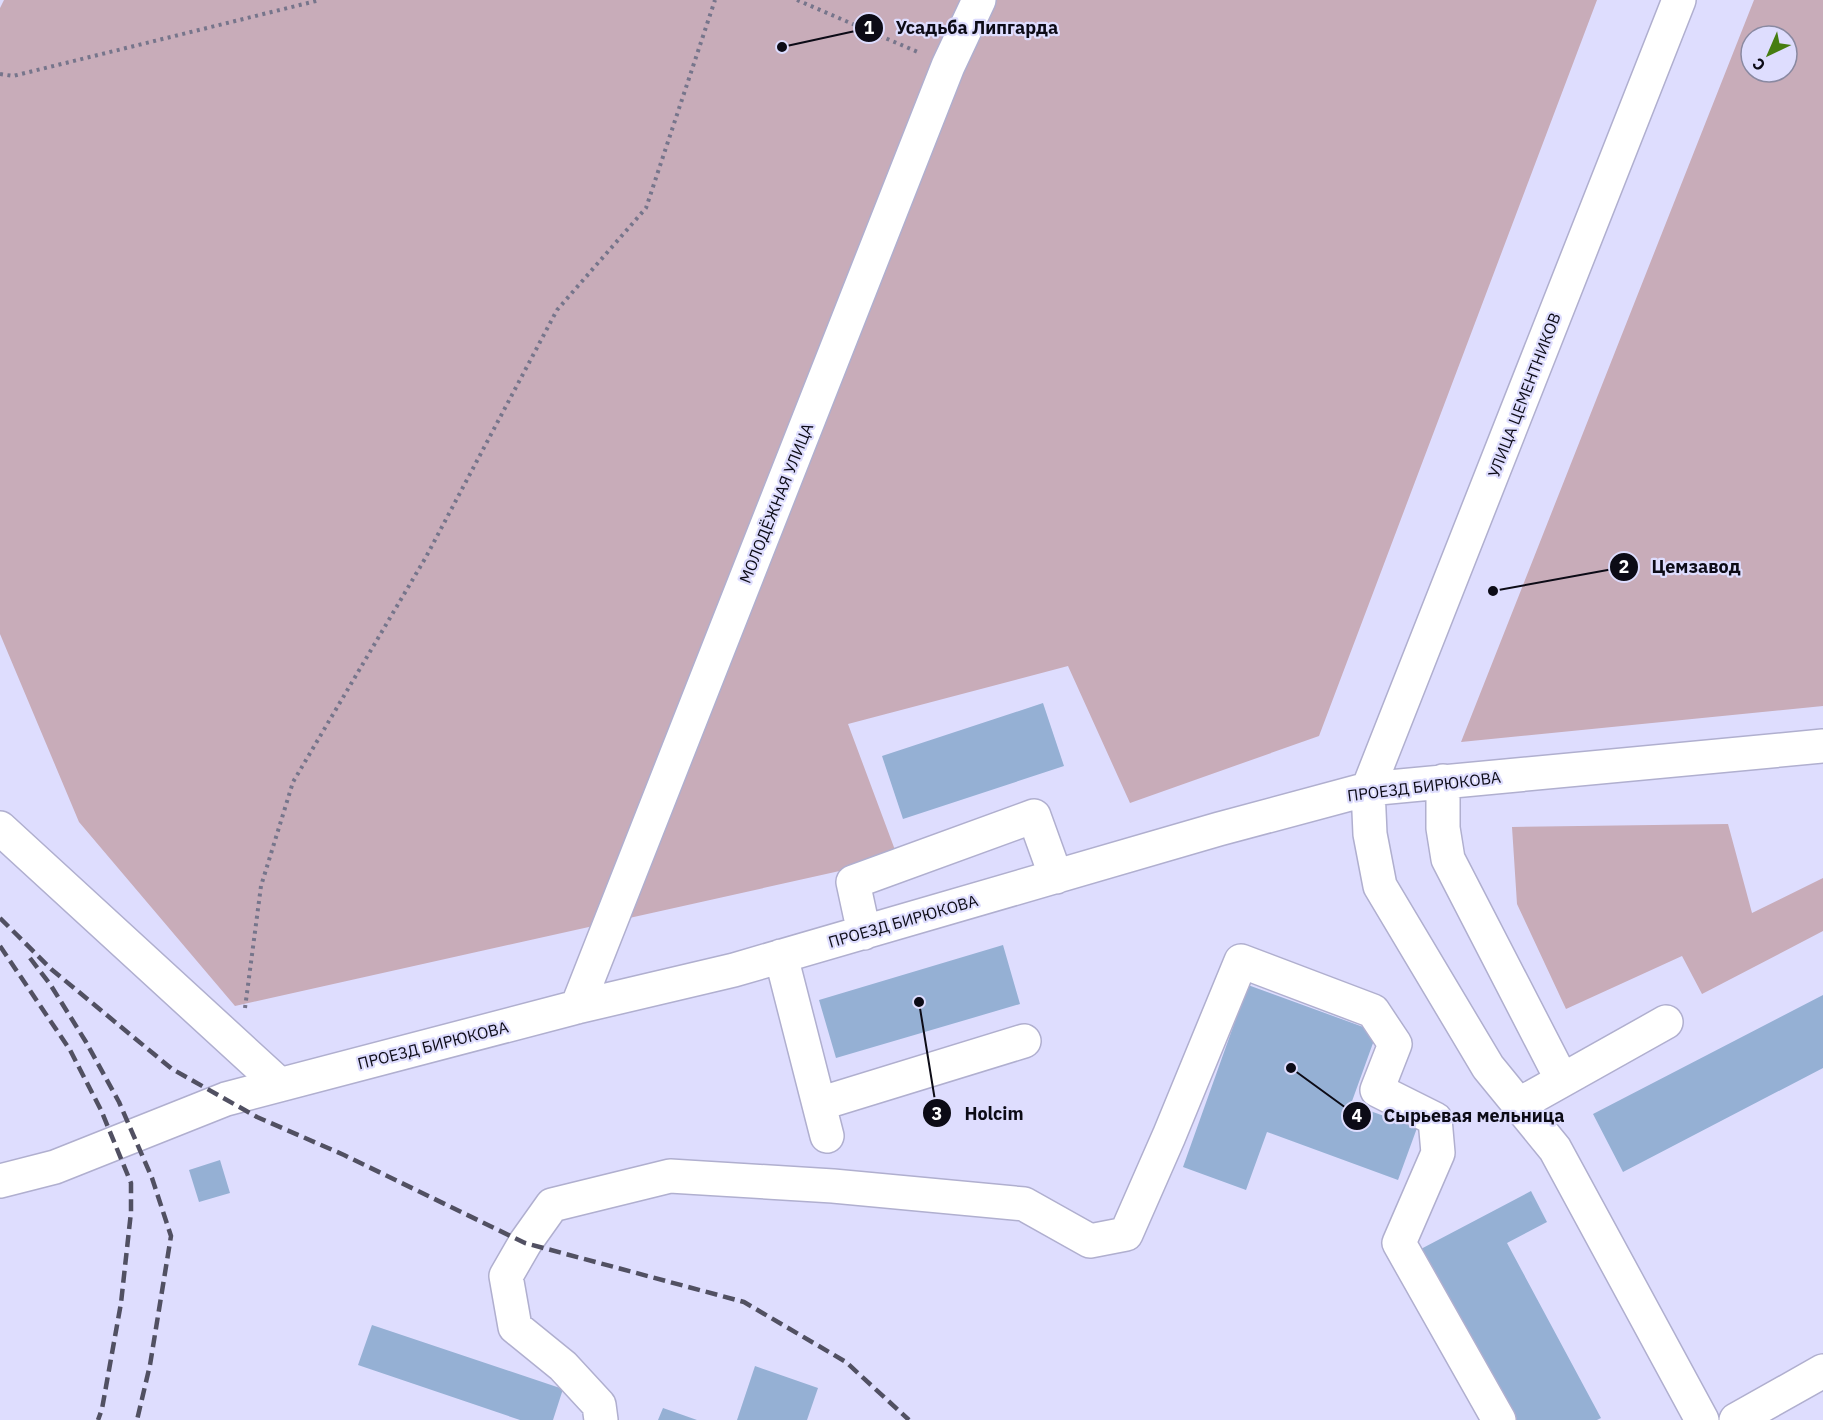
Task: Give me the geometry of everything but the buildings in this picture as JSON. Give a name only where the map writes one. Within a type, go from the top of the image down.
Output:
[{"type":"street","name":"МОЛОДЁЖНАЯ УЛИЦА","points":[[577,1007],[948,66],[979,0]]},
{"type":"street","name":"УЛИЦА ЦЕМЕНТНИКОВ","points":[[1368,789],[1678,0]]},
{"type":"street","name":"ПРОЕЗД БИРЮКОВА","points":[[0,1181],[55,1167],[226,1099],[577,1007],[734,970],[1292,808],[1368,789],[1823,747]]},
{"type":"street","points":[[1443,781],[1443,828],[1448,859],[1562,1080]]},
{"type":"street","points":[[1368,789],[1370,834],[1380,886],[1488,1067],[1555,1149],[1702,1420]]},
{"type":"street","points":[[864,933],[853,882],[1034,816],[1056,877]]},
{"type":"street","points":[[0,828],[279,1084]]},
{"type":"street","points":[[781,956],[827,1136]]},
{"type":"street","points":[[601,1420],[599,1405],[562,1366],[515,1327],[506,1275],[552,1205],[670,1176],[833,1186],[1024,1204],[1090,1241],[1126,1234],[1241,961],[1373,1011],[1395,1044],[1377,1090],[1435,1119],[1438,1153],[1399,1243],[1500,1420]]},
{"type":"street","points":[[1518,1105],[1666,1022]]},
{"type":"street","points":[[819,1104],[1024,1041]]},
{"type":"street","points":[[1736,1420],[1823,1371]]},
{"type":"path","points":[[0,74],[13,76],[320,0]]},
{"type":"path","points":[[244,1019],[261,886],[293,782],[426,557],[557,310],[646,207],[715,0]]},
{"type":"path","points":[[797,0],[948,66]]},
{"type":"shaded area","points":[[4,0],[1597,0],[1319,736],[1130,803],[1068,666],[848,724],[898,858],[235,1006],[79,822],[0,634],[0,8]]},
{"type":"shaded area","points":[[1754,0],[1823,0],[1823,706],[1461,742],[1739,38],[1739,84],[1799,84],[1799,24],[1745,24]]},
{"type":"shaded area","points":[[1728,824],[1752,913],[1823,878],[1823,931],[1702,994],[1682,956],[1566,1009],[1517,904],[1512,827]]},
{"type":"railway","points":[[0,918],[51,969],[172,1069],[257,1117],[344,1155],[525,1243],[744,1302],[846,1362],[909,1420]]},
{"type":"railway","points":[[0,946],[70,1050],[101,1110],[131,1183],[131,1212],[121,1303],[102,1409],[98,1420]]},
{"type":"railway","points":[[30,958],[50,984],[86,1042],[119,1102],[152,1178],[171,1236],[150,1365],[137,1420]]},
{"type":"place","name":"Усадьба Липгарда","points":[[782,47]]},
{"type":"place","name":"Цемзавод","points":[[1493,591]]},
{"type":"place","name":"Holcim","points":[[919,1002]]},
{"type":"place","name":"Сырьевая мельница","points":[[1291,1068]]}]
